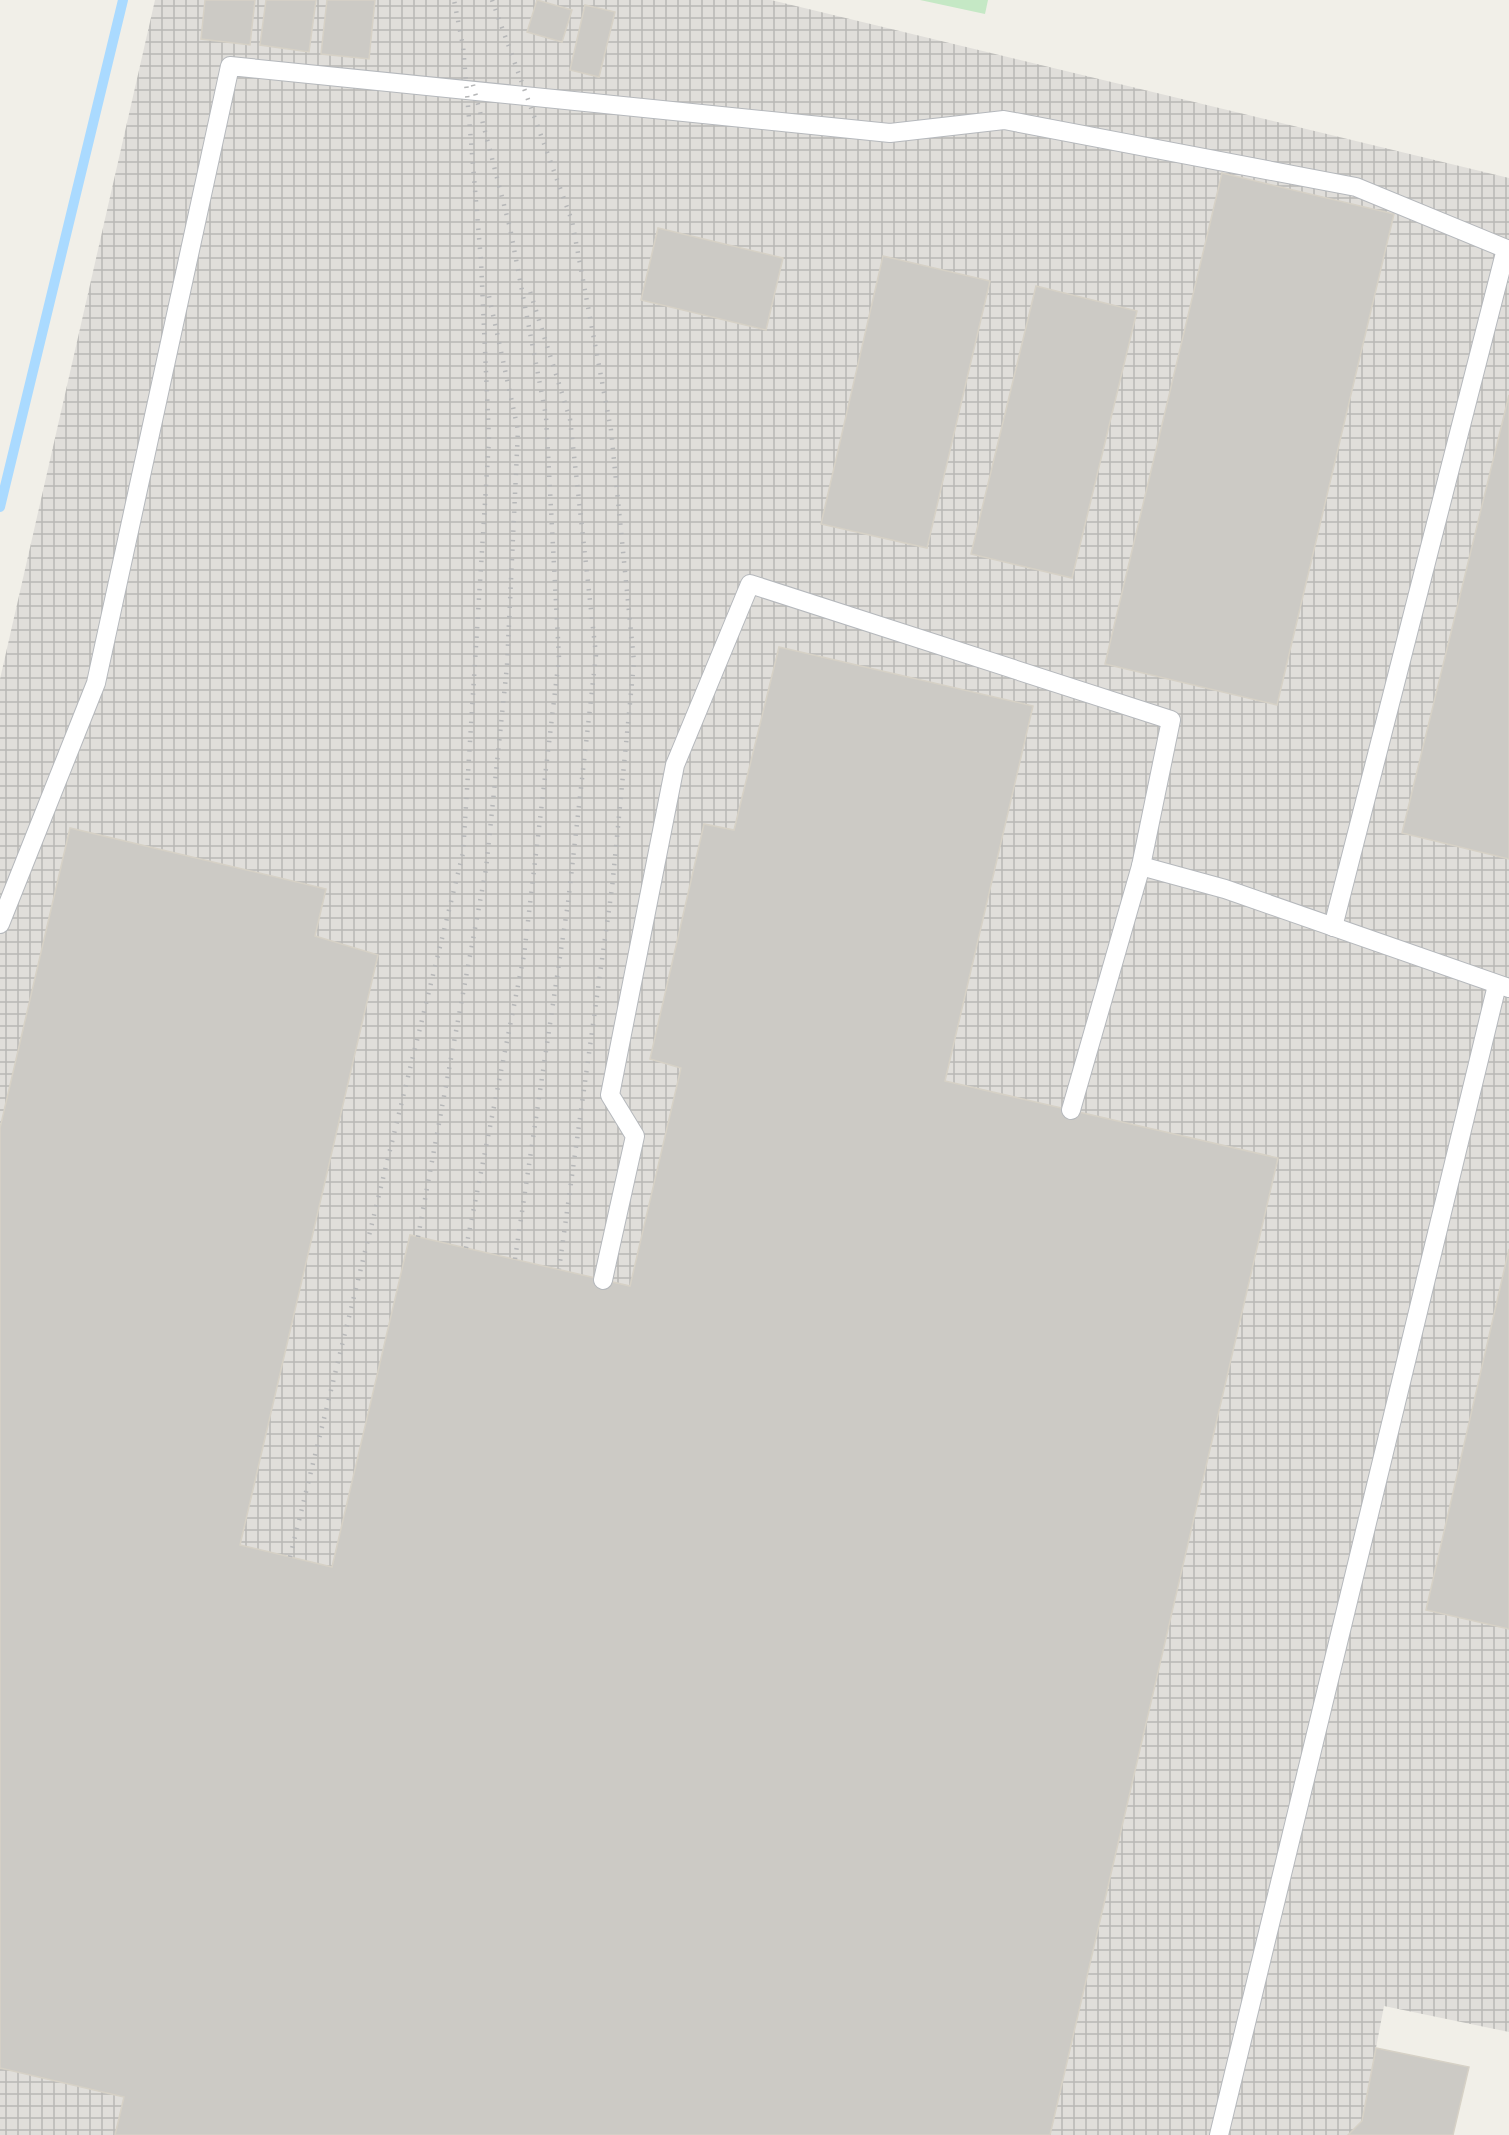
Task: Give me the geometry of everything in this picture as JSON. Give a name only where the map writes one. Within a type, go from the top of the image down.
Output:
[{"type":"lane","points":[[0,924],[96,683],[230,66],[890,133],[1004,120],[1356,187],[1508,249],[1333,927]]},
{"type":"lane","points":[[603,1280],[635,1136],[610,1095],[675,765],[750,584],[1171,720],[1141,866],[1071,1110]]},
{"type":"lane","points":[[1141,866],[1225,889],[1503,986],[1219,2135]]},
{"type":"shaded area","points":[[155,0],[771,0],[1509,178],[1509,2032],[1384,2006],[1362,2121],[1348,2135],[0,2135],[0,679]]},
{"type":"green space","points":[[920,0],[988,0],[985,14]]},
{"type":"building","points":[[205,0],[255,0],[250,45],[201,39]]},
{"type":"building","points":[[266,0],[316,0],[309,52],[260,45]]},
{"type":"building","points":[[327,0],[375,0],[369,59],[321,54]]},
{"type":"building","points":[[537,0],[572,10],[562,42],[527,32]]},
{"type":"building","points":[[585,5],[615,12],[599,77],[570,70]]},
{"type":"building","points":[[1222,173],[1394,214],[1277,705],[1105,664]]},
{"type":"building","points":[[658,228],[783,258],[766,330],[641,300]]},
{"type":"building","points":[[883,256],[990,281],[927,548],[821,524]]},
{"type":"building","points":[[1036,286],[1137,311],[1072,578],[971,554]]},
{"type":"building","points":[[1509,395],[1509,859],[1402,833]]},
{"type":"building","points":[[779,647],[1033,706],[945,1081],[1278,1158],[1050,2135],[115,2135],[124,2097],[0,2068],[0,1128],[70,828],[326,889],[315,936],[378,955],[240,1545],[332,1567],[410,1235],[630,1286],[681,1068],[650,1059],[704,824],[734,830]]},
{"type":"building","points":[[1509,1249],[1509,1629],[1426,1610]]},
{"type":"building","points":[[1376,2048],[1469,2067],[1453,2135],[1348,2135],[1362,2121]]},
{"type":"waterway","points":[[0,507],[123,0]]},
{"type":"railway","points":[[290,1557],[463,853],[489,439],[481,261],[463,46],[454,0]]},
{"type":"railway","points":[[492,0],[572,221],[611,430],[634,662],[612,888],[559,1269]]},
{"type":"railway","points":[[466,1248],[524,955],[559,658],[546,416],[510,228],[472,81]]},
{"type":"railway","points":[[515,1259],[568,903],[596,655],[570,419],[528,285]]},
{"type":"railway","points":[[418,1237],[486,869],[507,666],[518,430],[489,296]]}]
